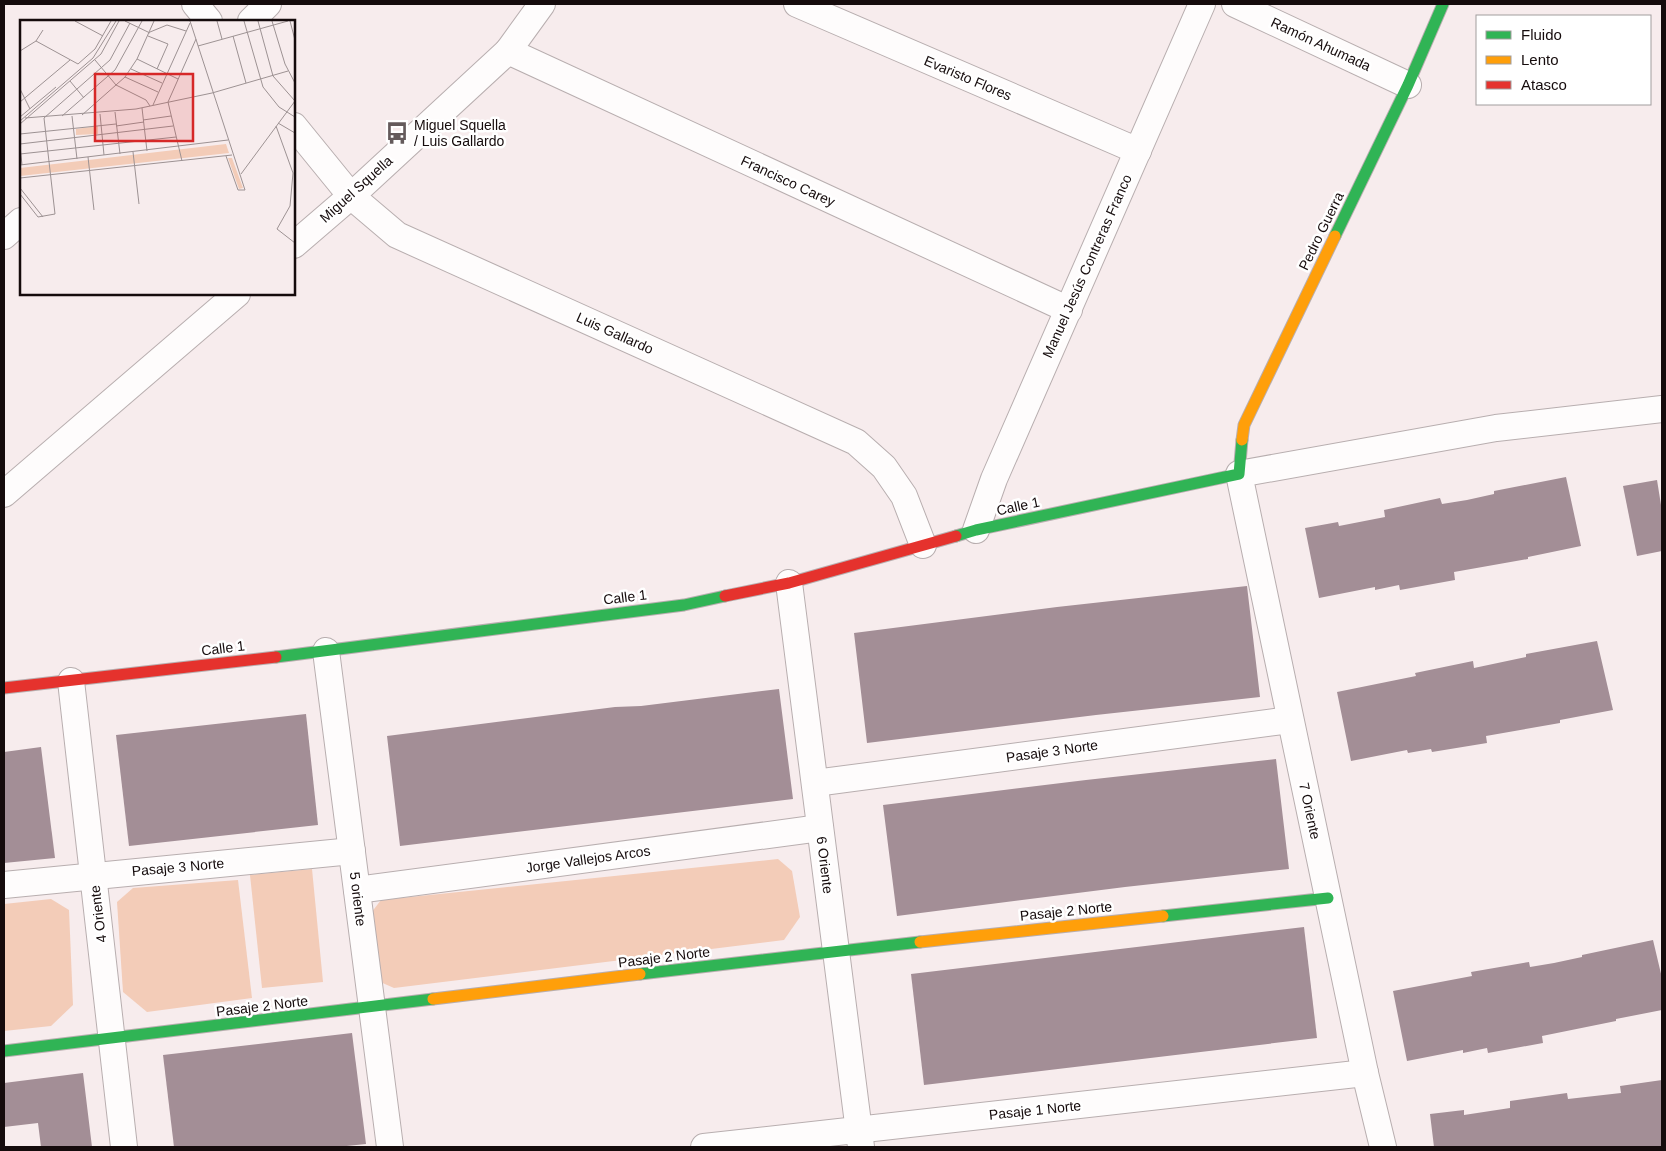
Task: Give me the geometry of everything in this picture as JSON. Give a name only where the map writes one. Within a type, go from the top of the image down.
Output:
[{"type":"street","points":[[194,4],[208,20]]},
{"type":"street","points":[[252,20],[268,4]]},
{"type":"street","name":"Miguel Squella","points":[[295,244],[508,51],[542,4]]},
{"type":"street","name":"Evaristo Flores","points":[[797,4],[1138,151]]},
{"type":"street","name":"Manuel Jesús Contreras Franco","points":[[976,530],[994,479],[1202,4]]},
{"type":"street","name":"Ramón Ahumada","points":[[1235,4],[1408,84]]},
{"type":"street","name":"Pedro Guerra","points":[[1239,474],[1244,425],[1408,84],[1443,4]]},
{"type":"street","name":"Francisco Carey","points":[[508,51],[1068,310]]},
{"type":"street","name":"Luis Gallardo","points":[[295,127],[350,196],[398,235],[856,442],[884,467],[904,496],[923,545]]},
{"type":"street","points":[[4,236],[20,222]]},
{"type":"street","points":[[4,494],[236,295]]},
{"type":"street","points":[[1239,474],[1496,428],[1662,409]]},
{"type":"street","name":"Calle 1","points":[[4,688],[326,651],[684,604],[789,583],[976,530],[1239,474]]},
{"type":"street","name":"7 Oriente","points":[[1239,474],[1364,1073],[1383,1147]]},
{"type":"street","name":"6 Oriente","points":[[789,583],[860,1139]]},
{"type":"street","name":"5 oriente","points":[[326,651],[390,1147]]},
{"type":"street","name":"4 Oriente","points":[[71,681],[124,1147]]},
{"type":"street","name":"Pasaje 3 Norte","points":[[814,783],[1290,720]]},
{"type":"street","name":"Jorge Vallejos Arcos","points":[[357,890],[820,828]]},
{"type":"street","name":"Pasaje 3 Norte","points":[[4,885],[352,851]]},
{"type":"street","name":"Pasaje 2 Norte","points":[[4,1051],[836,951],[1328,898]]},
{"type":"street","name":"Pasaje 1 Norte","points":[[704,1147],[860,1139],[1364,1073]]},
{"type":"shaded area","points":[[778,859],[792,871],[800,917],[784,940],[394,988],[378,981],[368,917],[381,900]]},
{"type":"shaded area","points":[[312,869],[323,982],[262,988],[250,875]]},
{"type":"shaded area","points":[[238,880],[252,998],[147,1012],[123,992],[117,902],[133,888]]},
{"type":"shaded area","points":[[51,899],[69,910],[73,1005],[51,1026],[4,1031],[4,904]]},
{"type":"building","points":[[1566,477],[1581,546],[1528,557],[1528,559],[1454,572],[1455,580],[1400,590],[1399,585],[1375,590],[1375,587],[1319,598],[1305,528],[1338,522],[1339,526],[1385,517],[1384,510],[1440,498],[1442,504],[1467,500],[1494,494],[1494,491]]},
{"type":"building","points":[[1657,480],[1662,511],[1662,551],[1637,556],[1623,486]]},
{"type":"building","points":[[1247,586],[1260,697],[867,743],[854,633],[1057,607]]},
{"type":"building","points":[[1597,641],[1613,710],[1560,720],[1560,723],[1486,736],[1487,743],[1432,752],[1431,749],[1408,753],[1407,750],[1351,761],[1337,692],[1416,676],[1415,673],[1473,661],[1474,668],[1526,657],[1526,654]]},
{"type":"building","points":[[779,689],[793,799],[400,846],[387,736],[615,707],[641,706]]},
{"type":"building","points":[[306,714],[318,825],[129,846],[116,735]]},
{"type":"building","points":[[41,747],[55,858],[4,863],[4,752]]},
{"type":"building","points":[[1276,759],[1289,869],[1125,887],[897,916],[883,805]]},
{"type":"building","points":[[1304,927],[1317,1038],[924,1085],[911,974]]},
{"type":"building","points":[[1653,940],[1662,978],[1662,1010],[1542,1036],[1543,1043],[1488,1053],[1487,1048],[1463,1053],[1463,1050],[1407,1061],[1393,991],[1472,976],[1471,972],[1529,962],[1530,967],[1554,963]]},
{"type":"building","points":[[352,1033],[366,1144],[337,1147],[174,1147],[163,1055]]},
{"type":"building","points":[[83,1073],[92,1147],[41,1147],[38,1123],[4,1127],[4,1083]]},
{"type":"building","points":[[1662,1080],[1662,1147],[1434,1147],[1430,1114],[1464,1110],[1464,1115],[1510,1108],[1510,1101],[1567,1093],[1568,1099],[1621,1093],[1620,1086]]},
{"type":"traffic: fast","points":[[1335,236],[1408,85],[1443,4]]},
{"type":"traffic: fast","points":[[956,536],[976,530],[1239,474],[1242,440]]},
{"type":"traffic: fast","points":[[276,657],[684,605],[725,596]]},
{"type":"traffic: fast","points":[[1163,916],[1328,898]]},
{"type":"traffic: fast","points":[[640,974],[920,942]]},
{"type":"traffic: fast","points":[[4,1051],[433,999]]},
{"type":"traffic: slow","points":[[1242,440],[1244,425],[1335,236]]},
{"type":"traffic: slow","points":[[920,942],[1163,916]]},
{"type":"traffic: slow","points":[[433,999],[640,974]]},
{"type":"traffic: jam","points":[[725,596],[789,583],[956,536]]},
{"type":"traffic: jam","points":[[4,688],[276,657]]},
{"type":"place","name":"Miguel Squella / Luis Gallardo","points":[[397,133]]}]
